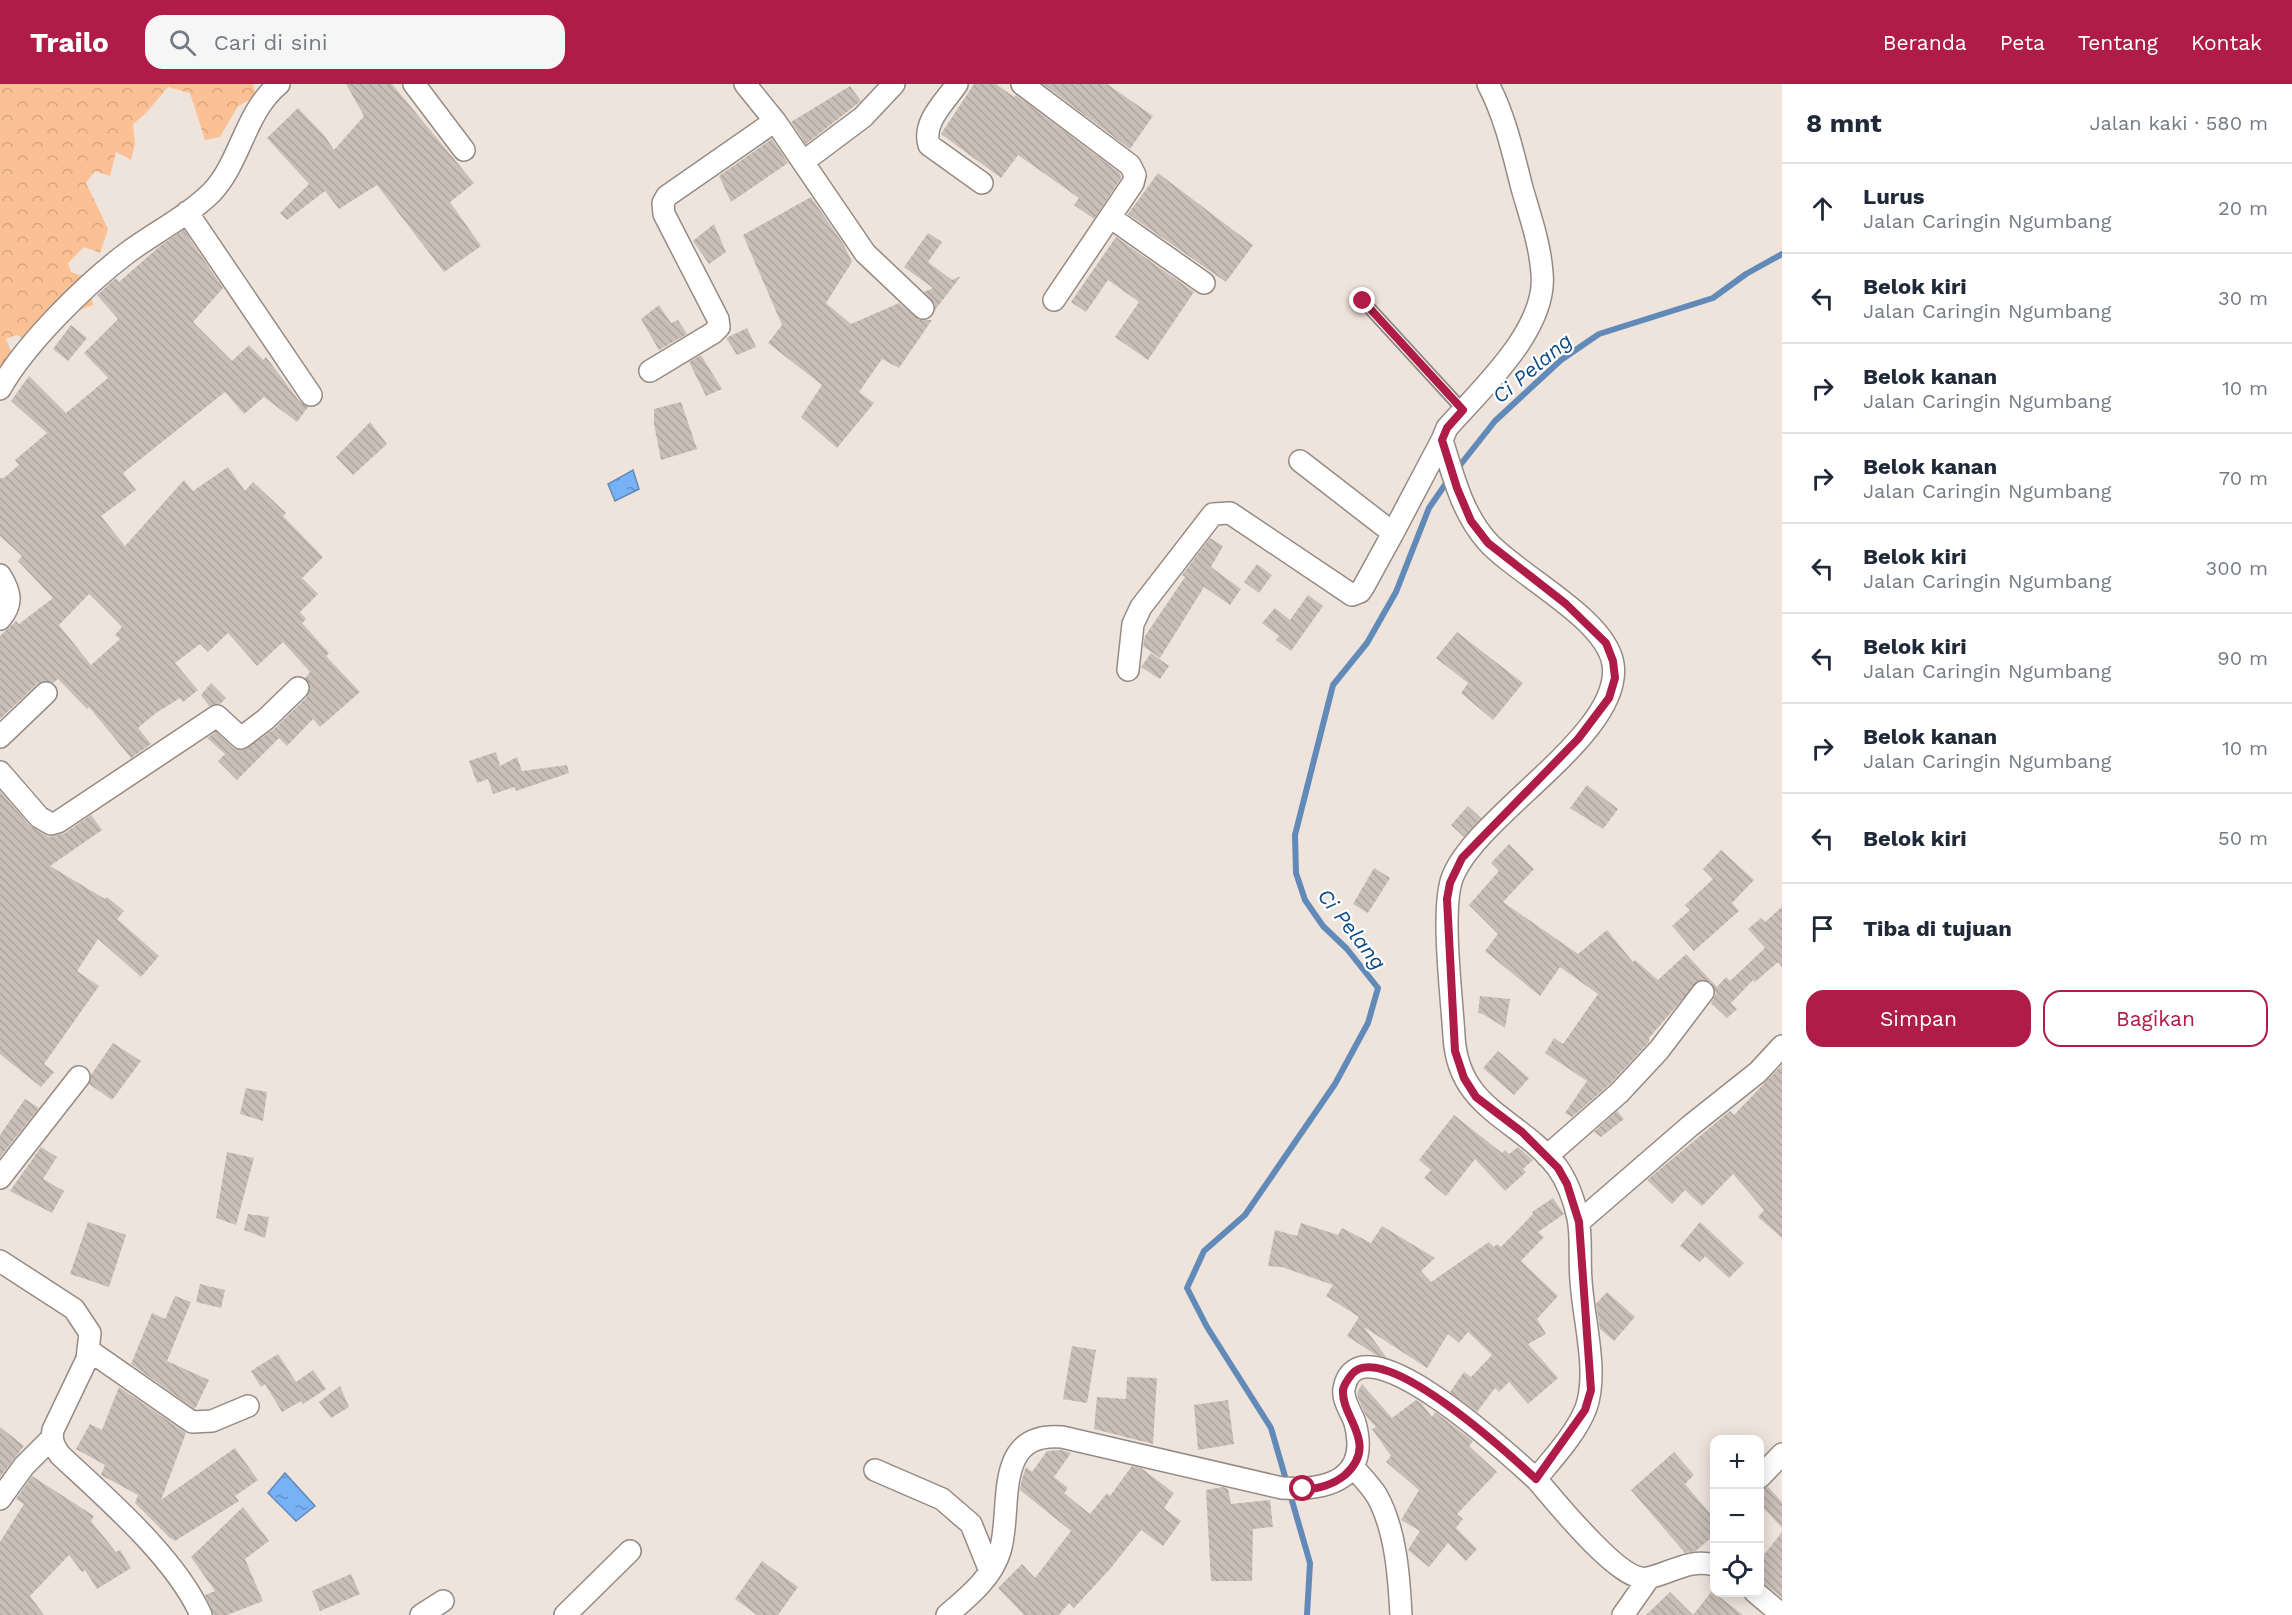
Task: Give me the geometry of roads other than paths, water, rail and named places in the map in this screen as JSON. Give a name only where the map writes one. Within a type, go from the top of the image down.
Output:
[{"type":"street","points":[[0,389],[22,357],[59,315],[125,255],[187,212],[217,186],[256,111],[279,84]]},
{"type":"street","points":[[414,84],[464,150]]},
{"type":"street","points":[[745,84],[775,121],[865,252],[923,308]]},
{"type":"street","points":[[803,162],[863,117],[894,84]]},
{"type":"street","points":[[957,84],[928,125],[926,136],[929,145],[982,183]]},
{"type":"street","points":[[1022,84],[1134,170],[1133,183],[1054,300]]},
{"type":"street","points":[[1488,84],[1508,135],[1538,246],[1543,274],[1542,293],[1535,312],[1505,366],[1447,428],[1445,450],[1471,521],[1488,543],[1566,604],[1606,643],[1613,661],[1615,678],[1604,705],[1578,739],[1462,858],[1450,883],[1447,899],[1455,1051],[1464,1078],[1476,1097],[1522,1132],[1547,1156],[1567,1184],[1579,1222],[1591,1390],[1585,1410],[1536,1479]]},
{"type":"street","points":[[650,371],[713,333],[719,327],[718,319],[664,213],[663,203],[667,196],[775,121]]},
{"type":"street","points":[[187,212],[310,395]]},
{"type":"street","points":[[1110,218],[1204,283]]},
{"type":"street","points":[[1128,670],[1133,624],[1141,607],[1213,514],[1230,513],[1352,595],[1360,592],[1364,586],[1393,533],[1445,450]]},
{"type":"street","points":[[1300,461],[1393,533]]},
{"type":"street","points":[[0,575],[10,591],[9,605],[0,619]]},
{"type":"street","points":[[0,772],[39,817],[51,824],[58,822],[218,717],[241,738],[266,719],[298,688]]},
{"type":"street","points":[[0,737],[46,693]]},
{"type":"street","points":[[1547,1156],[1620,1093],[1659,1050],[1703,992]]},
{"type":"street","points":[[1579,1222],[1690,1126],[1758,1072],[1782,1046]]},
{"type":"street","points":[[0,1178],[79,1077]]},
{"type":"street","points":[[0,1261],[74,1309],[90,1333],[90,1351],[51,1439],[24,1466],[0,1499]]},
{"type":"street","points":[[90,1351],[192,1422],[212,1421],[248,1406]]},
{"type":"street","points":[[947,1615],[990,1571],[1000,1550],[1007,1480],[1011,1467],[1033,1441],[1048,1436],[1292,1488],[1327,1485],[1342,1478],[1353,1467],[1359,1456],[1359,1440],[1343,1391],[1354,1371],[1364,1366],[1376,1366],[1398,1375],[1440,1401],[1476,1428],[1536,1479],[1578,1527],[1621,1568],[1634,1577],[1649,1578],[1676,1567],[1710,1559]]},
{"type":"street","points":[[51,1439],[60,1455],[134,1525],[194,1599],[201,1615]]},
{"type":"street","points":[[1764,1473],[1782,1454]]},
{"type":"street","points":[[1353,1467],[1377,1496],[1390,1531],[1400,1587],[1401,1615]]},
{"type":"street","points":[[875,1470],[942,1499],[971,1524],[990,1571]]},
{"type":"street","points":[[565,1615],[630,1551]]},
{"type":"street","points":[[1623,1615],[1649,1578]]},
{"type":"street","points":[[1760,1597],[1782,1615]]},
{"type":"street","points":[[421,1615],[443,1601]]},
{"type":"lane","points":[[1363,301],[1463,410]]},
{"type":"water","points":[[633,470],[639,489],[615,501],[608,484]]},
{"type":"water","points":[[285,1473],[315,1506],[296,1521],[268,1493]]},
{"type":"waterway","name":"Ci Pelang","points":[[1457,469],[1495,421],[1561,360],[1599,334],[1713,298],[1746,274],[1782,254]]},
{"type":"waterway","name":"Ci Pelang","points":[[1307,1615],[1310,1563],[1271,1428],[1207,1327],[1187,1288],[1204,1251],[1245,1215],[1335,1084],[1368,1023],[1378,988],[1347,949],[1323,926],[1305,900],[1296,873],[1295,835],[1333,685],[1367,643],[1396,592],[1429,508],[1449,479]]}]
